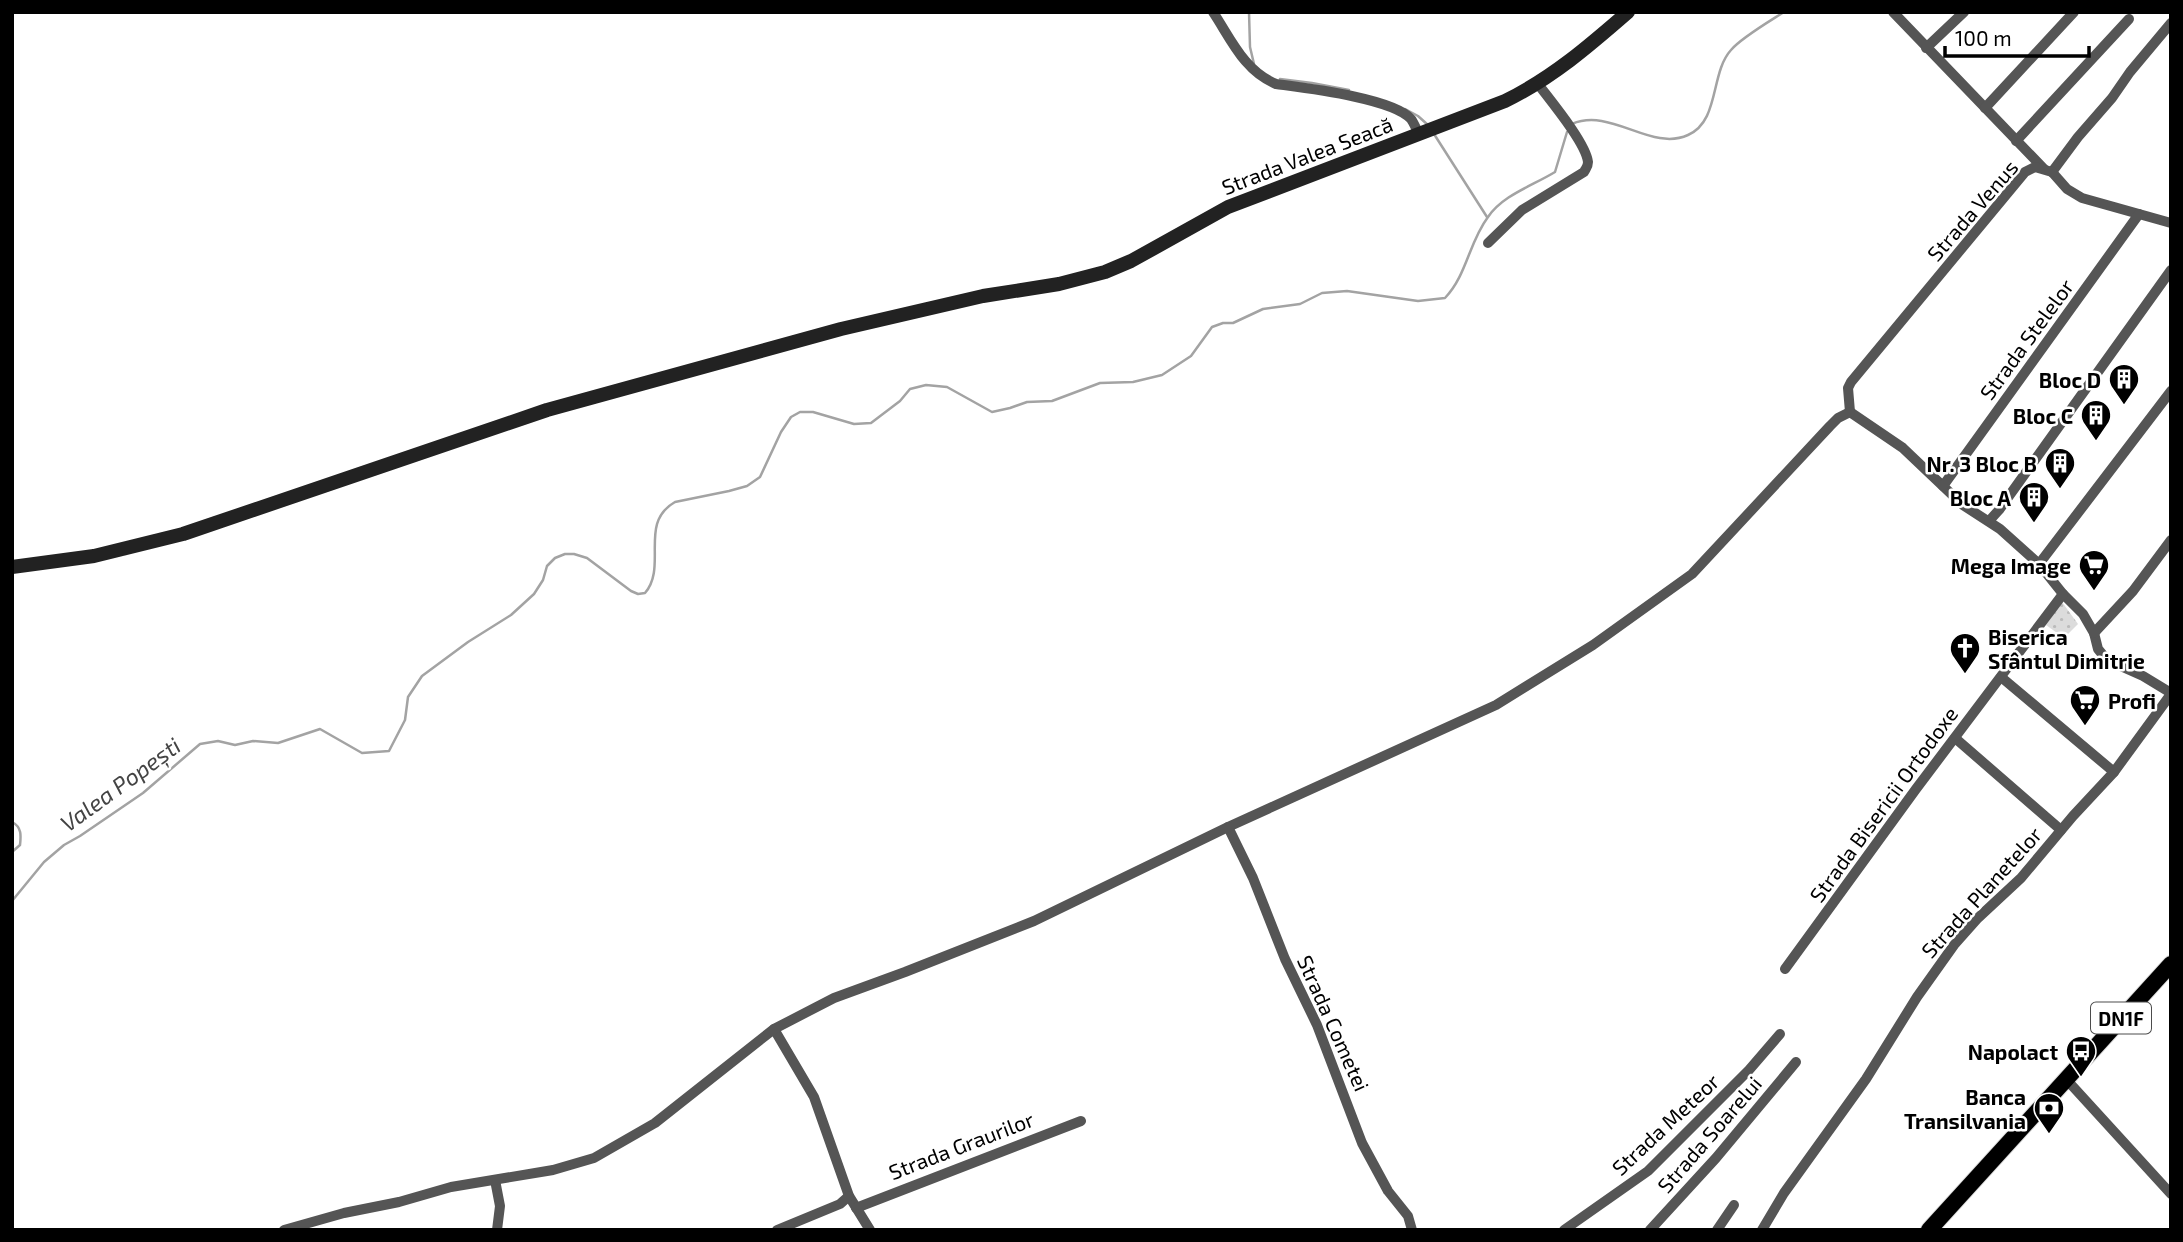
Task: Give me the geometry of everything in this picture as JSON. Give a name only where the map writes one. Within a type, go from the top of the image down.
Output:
[{"type":"main road","name":"Strada Valea Seacă","points":[[12,567],[126,550],[183,534],[547,410],[841,330],[984,296],[1059,285],[1105,272],[1139,257],[1228,207],[1506,101],[1538,84],[1580,54],[1628,12]]},
{"type":"main road","name":"DN1F","points":[[1930,1230],[2171,964]]},
{"type":"street","points":[[1213,12],[1238,53],[1265,80],[1349,95],[1380,104],[1405,114],[1421,133]]},
{"type":"street","points":[[1893,12],[2017,141],[2074,194],[2171,223]]},
{"type":"street","points":[[1926,48],[1964,12]]},
{"type":"street","points":[[1985,108],[2074,12]]},
{"type":"street","points":[[2017,141],[2129,19]]},
{"type":"street","name":"Strada Venus","points":[[1850,412],[1848,388],[1851,382],[2025,172],[2031,168],[2048,171],[2112,98],[2171,23]]},
{"type":"street","points":[[1488,243],[1522,210],[1584,172],[1587,159],[1573,132],[1538,84]]},
{"type":"street","name":"Strada Stelelor","points":[[1943,486],[2139,214]]},
{"type":"street","points":[[1989,521],[2171,270]]},
{"type":"street","points":[[2039,564],[2171,391]]},
{"type":"street","points":[[284,1230],[451,1187],[553,1170],[594,1158],[655,1123],[774,1029],[834,998],[1034,921],[1228,827],[1496,705],[1593,645],[1692,574],[1830,426],[1850,412],[1903,448],[1962,505],[1989,521],[2039,564],[2083,614],[2094,633],[2098,649],[2107,660],[2143,676],[2171,693]]},
{"type":"street","points":[[2094,633],[2133,591],[2171,540]]},
{"type":"street","name":"Strada Bisericii Ortodoxe","points":[[1785,969],[2063,594]]},
{"type":"street","points":[[2001,677],[2114,772]]},
{"type":"street","name":"Strada Planetelor","points":[[1762,1230],[1784,1193],[1866,1079],[1940,964],[1968,929],[2021,878],[2114,772],[2171,693]]},
{"type":"street","points":[[1955,738],[2062,830]]},
{"type":"street","name":"Strada Cometei","points":[[1228,827],[1254,878],[1285,959],[1317,1025],[1362,1143],[1388,1191],[1408,1216],[1412,1230]]},
{"type":"street","points":[[774,1029],[814,1097],[849,1196],[870,1230]]},
{"type":"street","name":"Strada Meteor","points":[[1564,1230],[1648,1171],[1749,1070],[1780,1034]]},
{"type":"street","name":"Strada Soarelui","points":[[1650,1230],[1716,1158],[1796,1062]]},
{"type":"street","points":[[2066,1079],[2171,1194]]},
{"type":"street","name":"Strada Graurilor","points":[[856,1208],[1082,1121]]},
{"type":"street","points":[[495,1180],[500,1206],[497,1230]]},
{"type":"street","points":[[777,1230],[840,1203],[849,1196]]},
{"type":"street","points":[[1717,1230],[1734,1205]]},
{"type":"shaded area","points":[[2062,602],[2078,624],[2064,638],[2046,625]]},
{"type":"waterway","points":[[1249,12],[1250,47],[1254,64]]},
{"type":"waterway","points":[[1572,124],[1587,120],[1601,121],[1660,138],[1674,139],[1688,135],[1705,119],[1724,60],[1731,50],[1748,35],[1784,12]]},
{"type":"waterway","points":[[1280,79],[1349,90]]},
{"type":"waterway","points":[[1405,109],[1428,125]]},
{"type":"waterway","name":"Valea Popești","points":[[12,901],[44,862],[64,845],[143,793],[200,744],[218,741],[235,745],[253,741],[278,743],[320,729],[362,753],[389,751],[405,720],[408,697],[422,676],[511,615],[534,594],[543,580],[547,566],[555,558],[565,554],[587,558],[631,591],[645,593],[654,570],[655,533],[664,511],[675,502],[747,486],[760,477],[781,432],[791,417],[800,412],[813,412],[854,424],[871,423],[900,401],[910,389],[926,385],[947,387],[992,412],[1027,402],[1052,401],[1100,383],[1133,382],[1162,375],[1191,356],[1212,327],[1233,323],[1263,309],[1300,304],[1322,293],[1347,291],[1418,301],[1445,298],[1458,279],[1476,237],[1494,209],[1555,172],[1567,132]]},
{"type":"waterway","points":[[1434,134],[1487,217]]},
{"type":"waterway","name":"Valea Popești","points":[[12,822],[19,829],[21,838],[20,845],[12,852]]},
{"type":"place","name":"Bloc D","points":[[2124,406]]},
{"type":"place","name":"Bloc C","points":[[2096,442]]},
{"type":"place","name":"Nr. 3 Bloc B","points":[[2060,490]]},
{"type":"place","name":"Bloc A","points":[[2034,524]]},
{"type":"place","name":"Mega Image","points":[[2094,592]]},
{"type":"place","name":"Biserica Sfântul Dimitrie","points":[[1965,675]]},
{"type":"place","name":"Profi","points":[[2085,727]]},
{"type":"place","name":"Napolact","points":[[2081,1078]]},
{"type":"place","name":"Banca Transilvania","points":[[2049,1135]]}]
